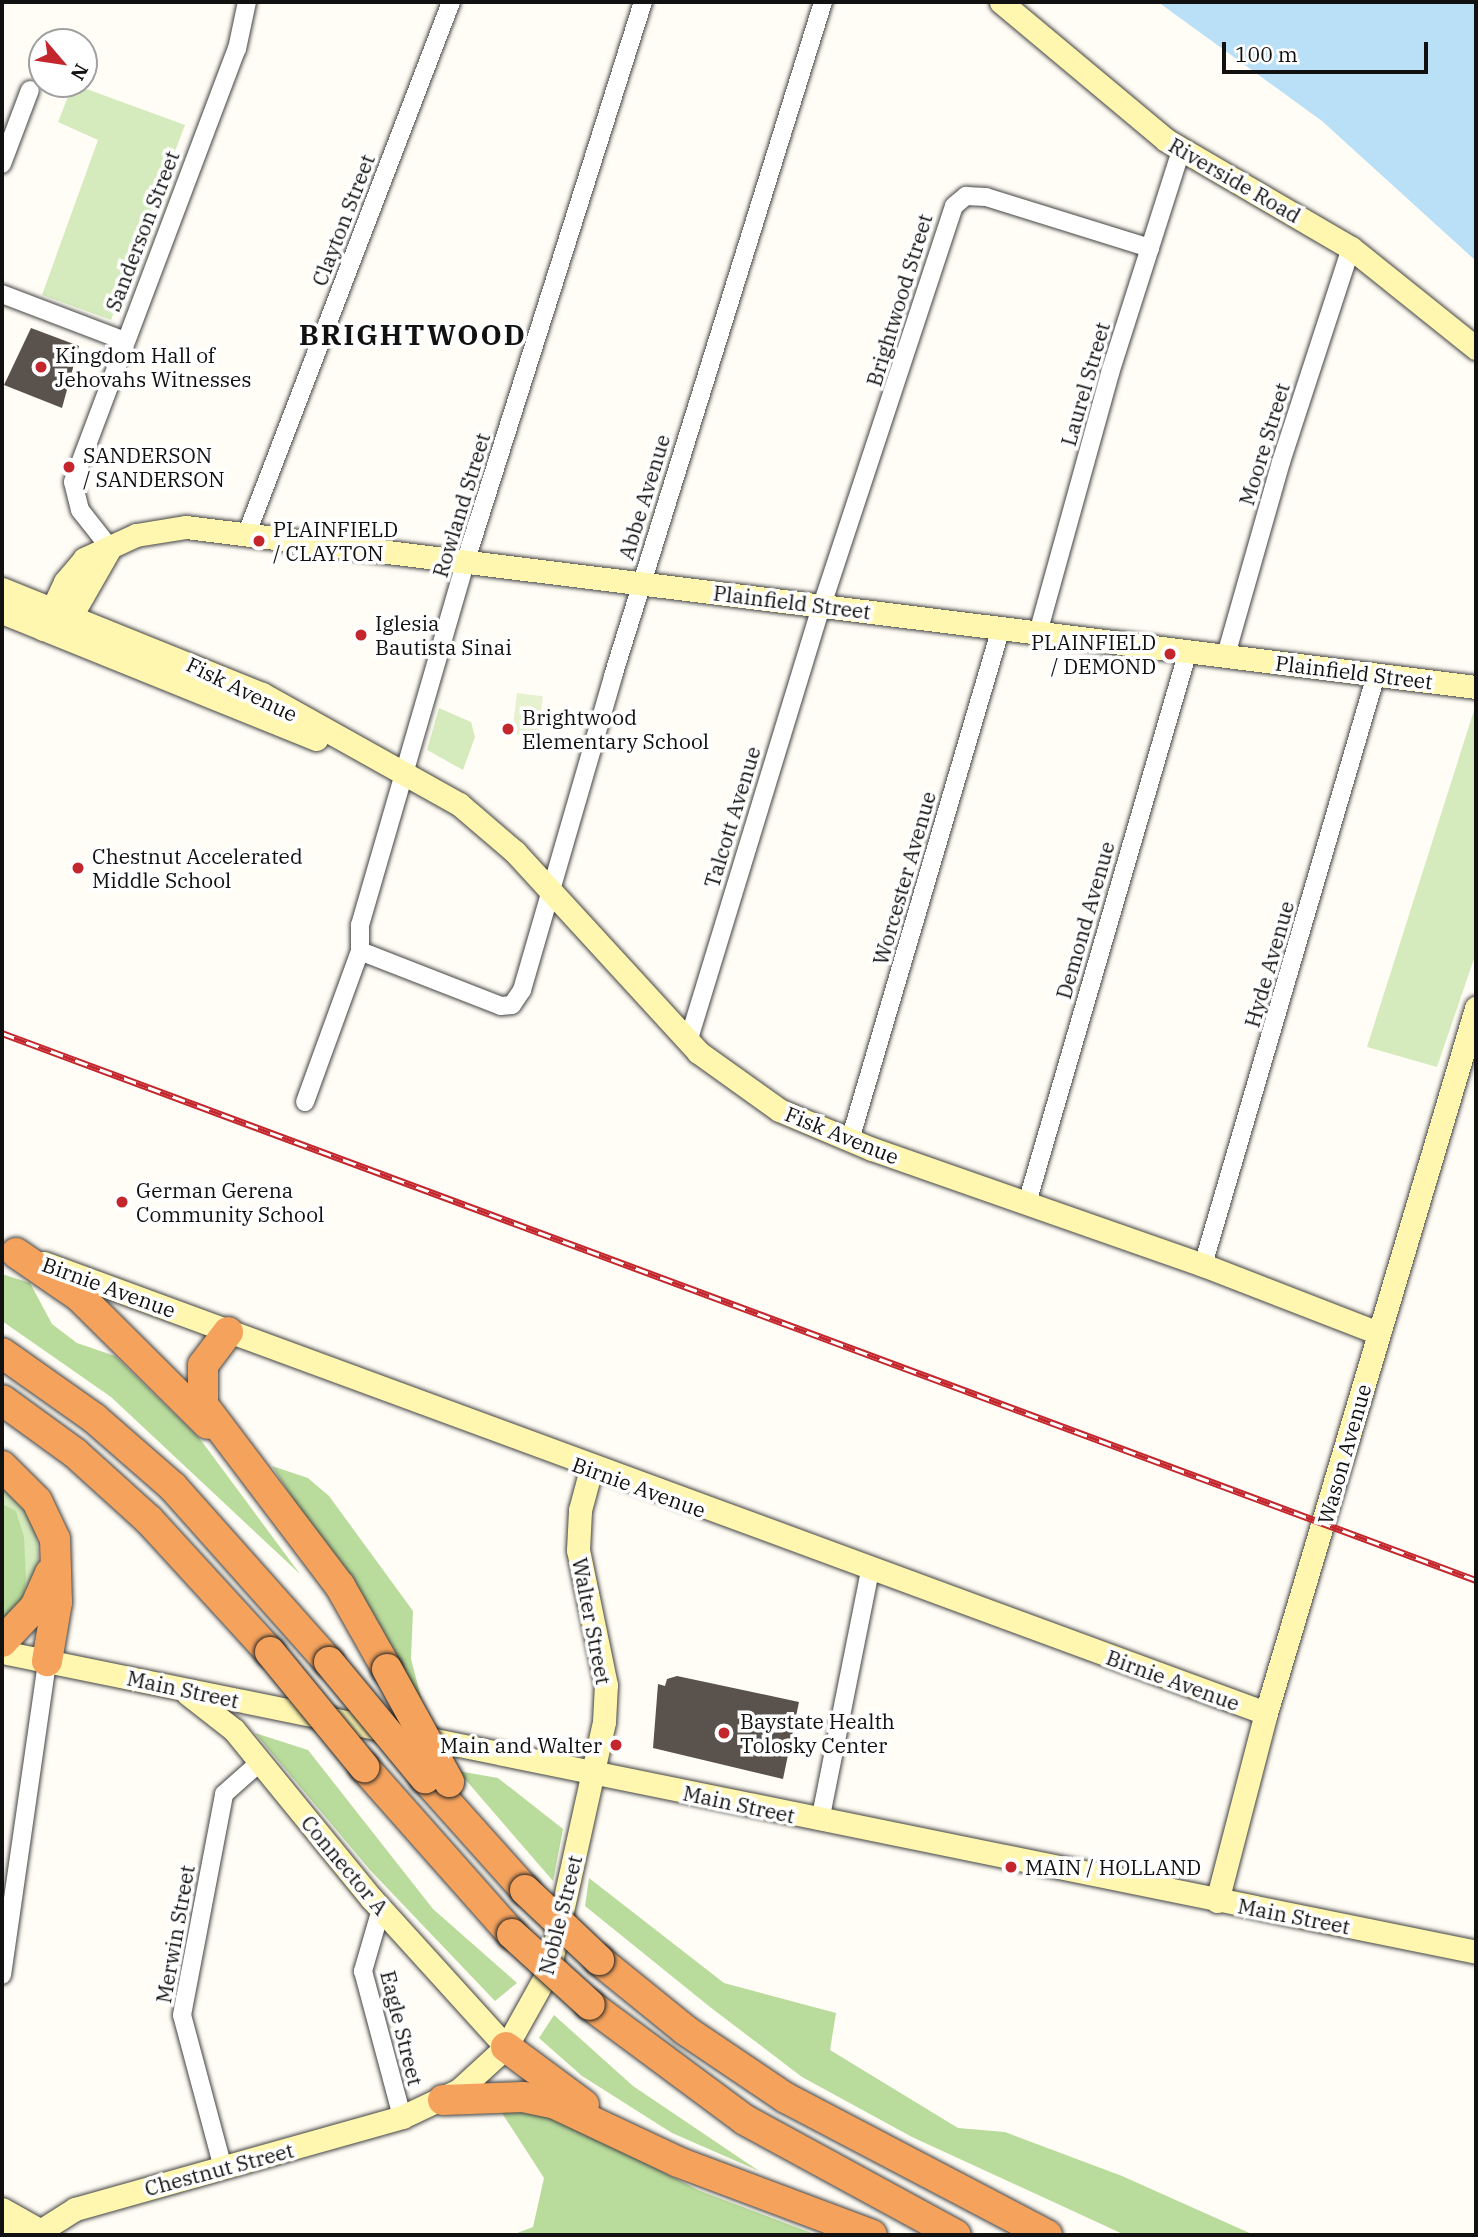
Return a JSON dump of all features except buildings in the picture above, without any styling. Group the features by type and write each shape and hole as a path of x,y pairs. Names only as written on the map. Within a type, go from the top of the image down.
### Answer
{"highway":[{"path":"16,1253 85,1301 264,1483"},
{"path":"228,1332 202,1365 201,1399 217,1428 264,1483 340,1586 387,1669 437,1780"},
{"path":"2,1353 94,1418 173,1487 437,1780 501,1865 599,1960 685,2030 786,2098 1047,2235"},
{"path":"2,1400 75,1453 149,1520 270,1652 364,1767 512,1934 590,2005 756,2126 956,2235"},
{"path":"2,1466 43,1510 57,1557 47,1661"},
{"path":"2,1642 36,1607 57,1557"},
{"path":"506,2047 628,2136"},
{"path":"443,2100 523,2097 555,2104 628,2136 678,2162 872,2235"}],"main road":[{"name":"Riverside Road","path":"1001,2 1181,150 1351,248 1476,348"},
{"name":"Plainfield Street","path":"110,548 175,527 247,533 1476,687"},
{"path":"56,623 110,548"},
{"path":"2,589 56,623"},
{"path":"2,612 56,623"},
{"name":"Fisk Avenue","path":"56,623 407,775 488,825 688,1042 758,1098 849,1140 1203,1265 1378,1333"},
{"name":"Wason Avenue","path":"1217,1901 1266,1713 1476,1008"},
{"name":"Birnie Avenue","path":"16,1253 870,1572 1266,1713"},
{"name":"Walter Street","path":"592,1469 578,1534 607,1696 595,1774"},
{"name":"Main Street","path":"2,1651 820,1821 1476,1952"},
{"name":"Connector A","path":"180,1688 227,1723 381,1909 506,2047"},
{"name":"Noble Street","path":"402,2117 443,2100 506,2047 549,1970 595,1774"},
{"name":"Chestnut Street","path":"2,2209 41,2233 75,2209 402,2117"},
{"path":"2,2229 13,2235"}],"street":[{"name":"Sanderson Street","path":"110,548 80,510 73,482 237,49 247,2"},
{"name":"Clayton Street","path":"247,533 451,2"},
{"name":"Rowland Street","path":"305,1102 360,951 360,925 407,775 466,560 643,2"},
{"name":"Abbe Avenue","path":"360,951 454,991 512,1005 554,894 577,796 823,2"},
{"path":"2,164 28,95"},
{"name":"Laurel Street","path":"1038,632 1150,247 1181,150"},
{"name":"Brightwood Street","path":"822,606 949,215 960,199 992,198 1150,247"},
{"name":"Moore Street","path":"1226,655 1281,462 1351,248"},
{"path":"2,294 125,341"},
{"name":"Talcott Avenue","path":"688,1042 822,606"},
{"name":"Worcester Avenue","path":"849,1140 1001,628"},
{"name":"Demond Avenue","path":"1027,1203 1188,651"},
{"name":"Hyde Avenue","path":"1203,1265 1376,675"},
{"path":"820,1821 870,1572"},
{"path":"2,1975 6,1922 47,1661"},
{"name":"Merwin Street","path":"223,2168 183,2015 224,1794 260,1762"},
{"name":"Eagle Street","path":"381,1909 363,1971 402,2117"}],"green space":[{"path":"98,93 185,125 111,320 42,295 98,140 58,122 67,98 98,98"},
{"path":"517,693 543,696 538,737 512,734"},
{"path":"1476,704 1476,953 1437,1067 1367,1047"},
{"path":"439,708 471,722 475,737 463,770 427,750"},
{"path":"2,1274 30,1283 52,1324 77,1343 115,1356 200,1439 300,1574 111,1397 2,1321"},
{"path":"272,1466 308,1478 329,1496 413,1611 411,1659 422,1701"},
{"path":"2,1487 27,1511 36,1530 39,1570 33,1593 2,1628"},
{"path":"2,1504 16,1511 24,1537 26,1578 22,1605 2,1624"},
{"path":"255,1733 308,1750 433,1909 517,1983 495,2001 370,1870"},
{"path":"458,1771 498,1778 563,1829 553,1881"},
{"path":"589,1878 724,1983 836,2013 830,2050 958,2128 1005,2132 1122,2176 1254,2235 1125,2235 912,2137 802,2077 710,2007 585,1906"},
{"path":"554,2015 633,2086 759,2171 672,2133 582,2076 539,2038"},
{"path":"535,2107 698,2190 817,2235 512,2235 533,2227 544,2178 500,2110"}],"water":[{"path":"1158,2 1476,2 1476,261 1322,121"}],"railway":[{"path":"2,1033 1476,1580"}],"place":[{"name":"Kingdom Hall of Jehovahs Witnesses","path":"41,367"},
{"name":"SANDERSON / SANDERSON","path":"69,467"},
{"name":"PLAINFIELD / CLAYTON","path":"259,541"},
{"name":"Iglesia Bautista Sinai","path":"361,635"},
{"name":"PLAINFIELD / DEMOND","path":"1170,654"},
{"name":"Brightwood Elementary School","path":"508,729"},
{"name":"Chestnut Accelerated Middle School","path":"78,868"},
{"name":"German Gerena Community School","path":"122,1202"},
{"name":"Baystate Health Tolosky Center","path":"724,1733"},
{"name":"Main and Walter","path":"616,1745"},
{"name":"MAIN / HOLLAND","path":"1011,1867"}],"district":[{"name":"BRIGHTWOOD","path":"413,335"}]}
